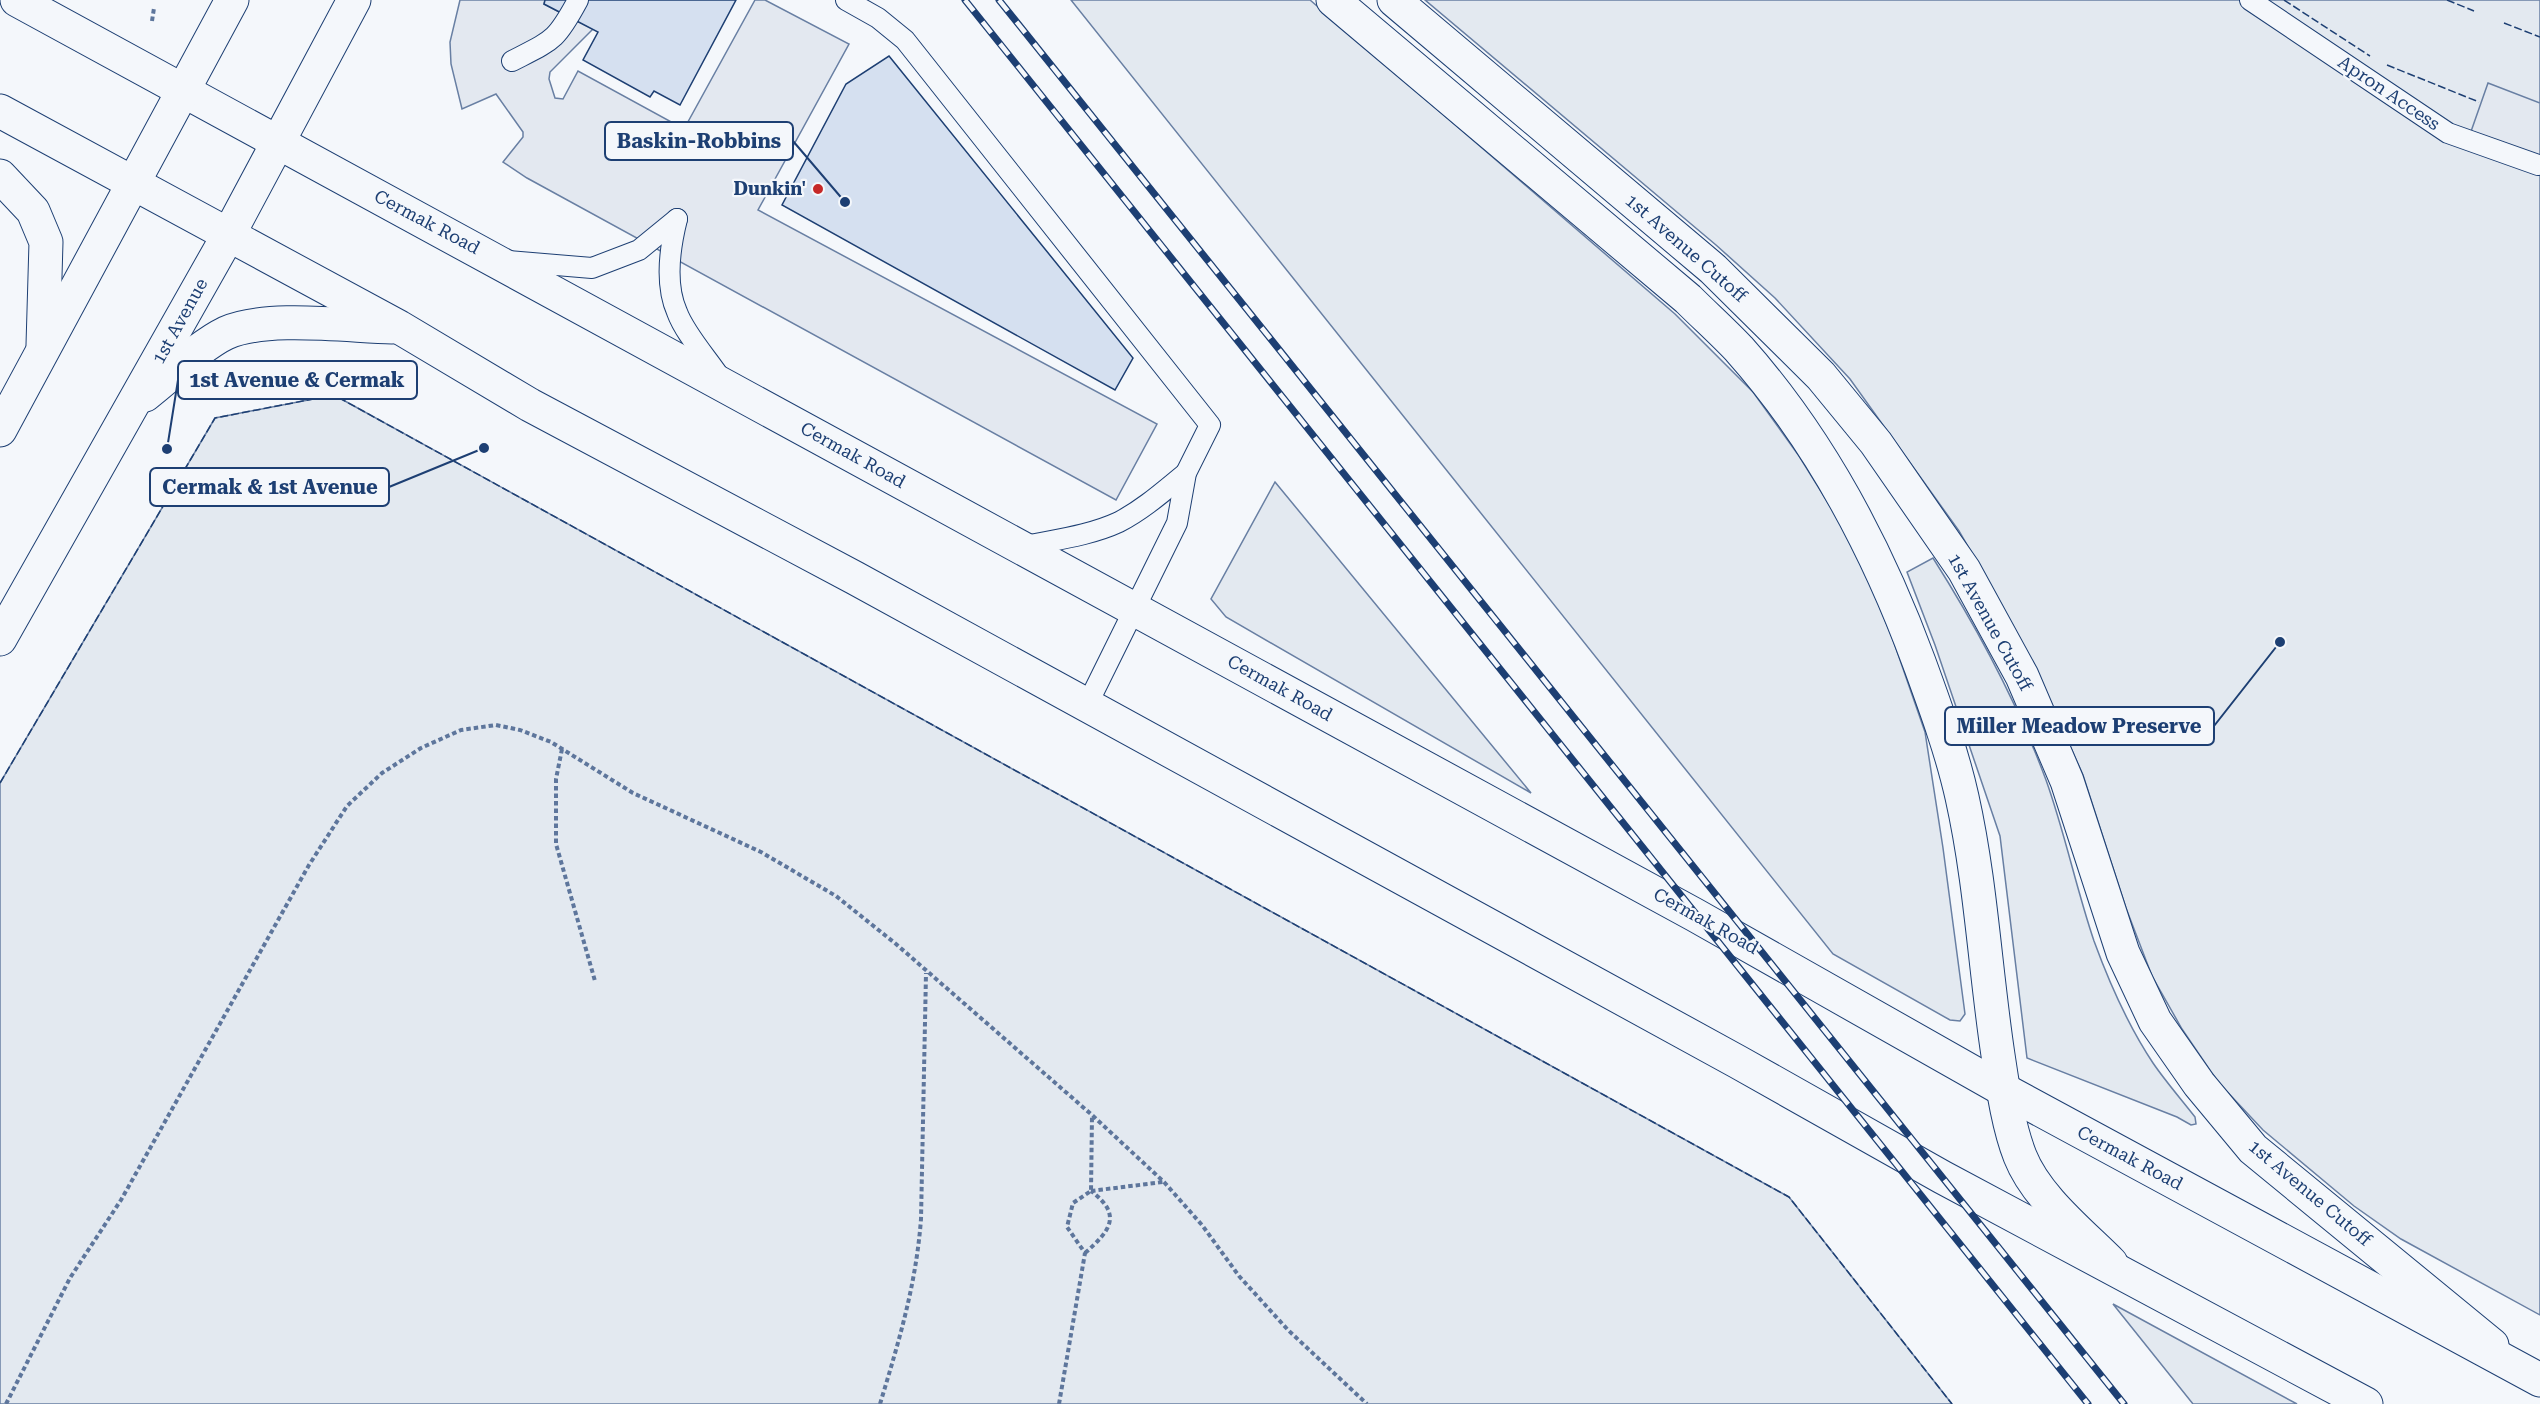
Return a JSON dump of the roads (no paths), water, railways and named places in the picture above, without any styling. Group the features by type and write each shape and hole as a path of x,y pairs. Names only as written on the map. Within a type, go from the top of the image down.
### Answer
{"main road":[{"name":"Cermak Road","path":"17,0 725,384 1695,915 2004,1090 2530,1375"},
{"path":"0,430 232,0"},
{"name":"1st Avenue","path":"0,639 279,142 354,0"},
{"name":"1st Avenue Cutoff","path":"1333,0 1688,299 1738,349 1776,395 1835,478 1864,532 1897,603 1930,691 1962,795 1974,859 2004,1090 2021,1157 2050,1202 2121,1273"},
{"name":"1st Avenue Cutoff","path":"1394,0 1713,269 1791,345 1876,442 1964,570 2022,676 2067,781 2123,953 2155,1022 2199,1084 2253,1149 2530,1375"},
{"path":"0,111 399,327 530,405 1087,705 1863,1131 1942,1177 2366,1404"},
{"path":"0,176 33,211 46,242 43,350"},
{"path":"132,405 216,340 243,327 269,323 399,327"}],"lane":[{"path":"512,61 552,41 563,29 578,0"},
{"path":"846,0 878,18 905,40 1210,425 1186,473 1177,523 1087,705"},
{"name":"Apron Access","path":"2250,0 2448,133 2538,165"},
{"path":"498,260 592,268 639,250 677,219 672,238 670,270 676,313 725,384"},
{"path":"1020,547 1099,530 1117,523 1145,506 1186,473"}],"railway":[{"path":"965,0 2088,1404"},
{"path":"999,0 2124,1404"}],"place":[{"name":"Dunkin'","path":"818,189"},
{"name":"Baskin-Robbins","path":"845,202"},
{"name":"Cermak & 1st Avenue","path":"484,448"},
{"name":"1st Avenue & Cermak","path":"167,449"},
{"name":"Miller Meadow Preserve","path":"2280,642"}]}
